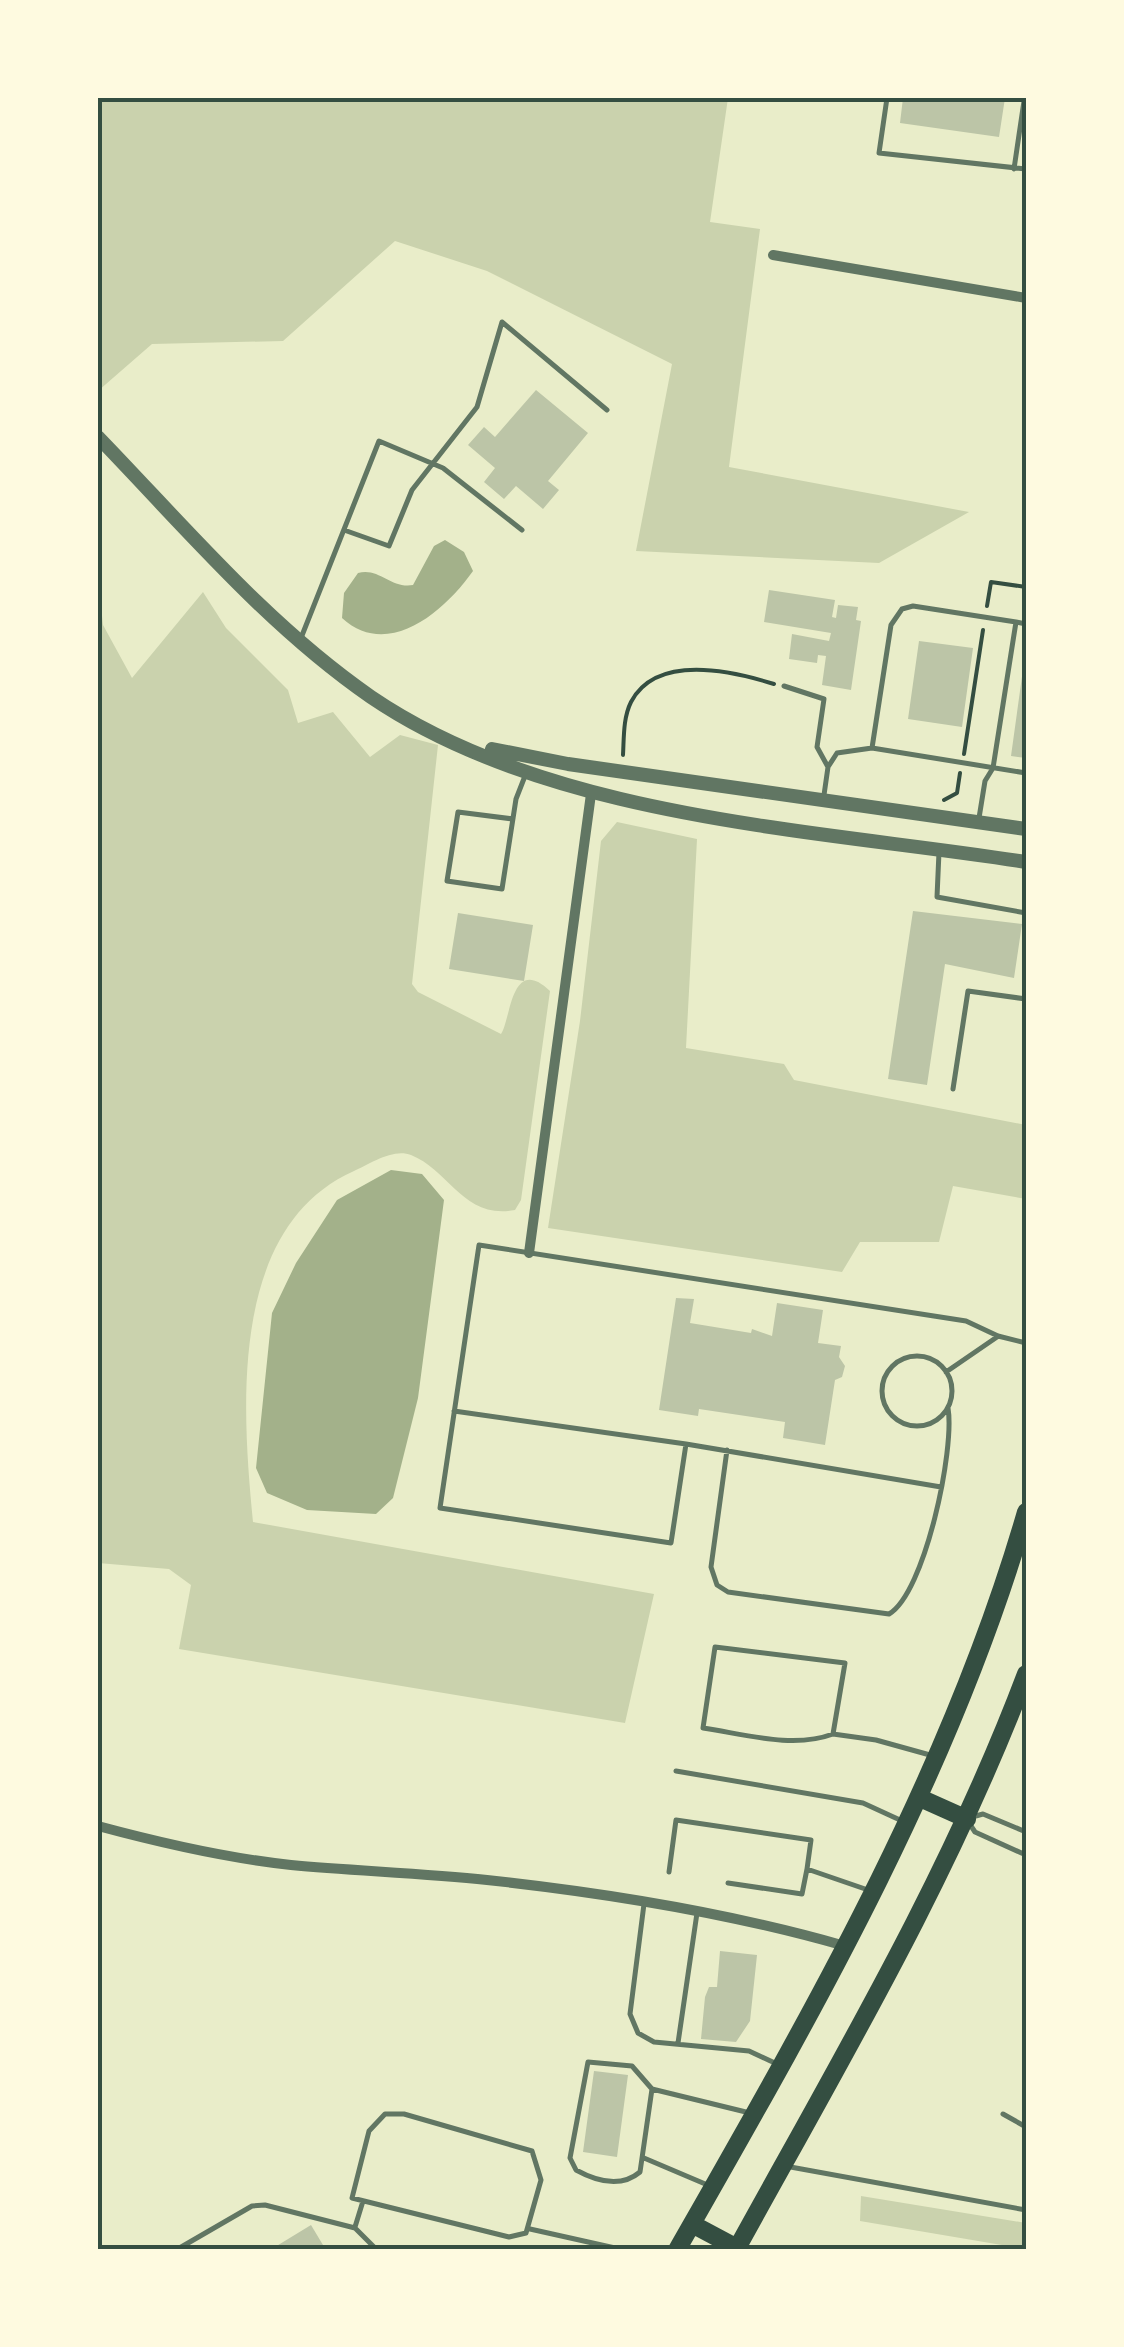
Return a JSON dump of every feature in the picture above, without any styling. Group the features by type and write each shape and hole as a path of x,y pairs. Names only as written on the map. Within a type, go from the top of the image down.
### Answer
{"main road":[{"path":"677,2250 845,1946 920,1798 993,1618 1026,1512"},
{"path":"692,2224 736,2248 899,1956 966,1818 1026,1676"},
{"path":"920,1798 966,1818"}],"street":[{"path":"773,255 1026,298"},
{"path":"98,436 236,582 300,641 376,700 457,742 590,794 1026,862"},
{"path":"457,742 622,772 1026,830"},
{"path":"529,1253 590,794"},
{"path":"98,1826 288,1864 493,1880 644,1904 768,1924 845,1946"}],"lane":[{"path":"887,98 879,152 1026,169"},
{"path":"1014,168 1024,101"},
{"path":"344,530 389,546 412,490 477,407 502,322 607,410"},
{"path":"300,641 379,441 433,464 522,530"},
{"path":"872,748 895,616 913,606 1026,624"},
{"path":"978,822 984,781 994,768 1016,622"},
{"path":"784,686 824,699 817,748 828,767"},
{"path":"823,798 828,767 837,753 872,748 1026,773"},
{"path":"512,819 458,812 447,882 502,890 512,819 527,770"},
{"path":"940,848 937,898 1026,912"},
{"path":"953,1089 968,991 1026,999"},
{"path":"686,1444 671,1543 440,1508 479,1245 966,1321 998,1336 1026,1342"},
{"path":"946,1372 998,1336"},
{"path":"727,1450 712,1578 728,1592 889,1614 907,1596 941,1487 949,1449 952,1386 946,1372 926,1357 906,1357 890,1368 881,1394 888,1412 912,1426 933,1423 948,1408"},
{"path":"454,1411 727,1450 941,1487"},
{"path":"834,1734 845,1663 715,1647 703,1728 802,1740 834,1734 876,1740 938,1757"},
{"path":"676,1771 863,1803 907,1824"},
{"path":"1026,1832 983,1814 966,1818 975,1832 1026,1855"},
{"path":"669,1872 676,1820 811,1840 802,1894 728,1883"},
{"path":"807,1869 874,1892"},
{"path":"644,1904 631,2021 644,2038 749,2051 780,2065"},
{"path":"678,2044 697,1913"},
{"path":"652,2089 644,2158 637,2175 617,2182 581,2173 570,2158 588,2062 632,2066 652,2089 702,2098 753,2114"},
{"path":"530,2228 541,2180 532,2151 404,2114 385,2114 373,2123 352,2198 508,2237 530,2228 624,2250"},
{"path":"1003,2114 1026,2127"},
{"path":"644,2158 712,2188"},
{"path":"782,2166 1026,2210"},
{"path":"355,2228 362,2201"},
{"path":"176,2250 258,2205 355,2228 376,2250"},
{"path":"572,2250 575,2239"}],"path":[{"path":"944,800 957,793 990,582 1026,587"},
{"path":"622,772 629,705 654,680 697,670 784,686"}],"shaded area":[{"path":"98,98 728,98 710,222 760,229 729,467 969,512 879,563 636,551 672,364 487,271 395,241 283,341 152,344 98,391"},
{"path":"445,540 464,552 473,571 431,615 414,626 378,634 360,630 342,618 344,593 358,573 413,585 434,546"},
{"path":"98,579 103,625 132,678 203,592 226,628 288,690 298,723 333,712 370,757 400,735 438,745 412,984 418,992 501,1034 520,984 527,980 537,982 550,991 521,1200 515,1210 483,1208 424,1162 404,1153 354,1171 313,1198 284,1234 264,1277 252,1325 246,1427 253,1522 654,1594 625,1723 179,1649 191,1585 169,1569 98,1563"},
{"path":"617,822 697,839 686,1048 784,1064 794,1080 1026,1125 1026,1199 953,1186 939,1242 860,1242 842,1272 548,1228 580,1021 601,841"},
{"path":"391,1170 422,1174 444,1200 418,1398 393,1498 376,1514 307,1510 267,1493 256,1468 272,1313 296,1263 337,1200"},
{"path":"861,2196 1026,2223 1026,2249 860,2221"}],"building":[{"path":"903,98 1005,98 999,137 900,123"},
{"path":"536,390 588,433 548,481 559,490 543,509 516,486 504,499 484,482 495,468 468,445 484,427 495,437"},
{"path":"769,590 835,600 832,617 836,618 838,605 858,607 856,620 861,621 851,690 822,685 826,656 818,655 817,663 789,659 792,634 829,641 831,633 764,622"},
{"path":"919,641 973,648 962,727 908,719"},
{"path":"1026,662 1026,758 1011,756"},
{"path":"913,911 1022,924 1014,978 945,964 927,1085 888,1079"},
{"path":"458,913 533,925 524,981 449,969"},
{"path":"676,1298 694,1299 690,1323 751,1333 752,1329 772,1336 777,1303 823,1310 818,1343 841,1346 839,1357 845,1366 842,1377 835,1380 825,1445 783,1438 785,1422 699,1409 698,1416 659,1410"},
{"path":"720,1951 757,1955 750,2021 736,2042 701,2039 705,1997 709,1987 717,1987"},
{"path":"594,2071 628,2075 617,2157 583,2152"},
{"path":"311,2225 326,2250 270,2250"}]}
